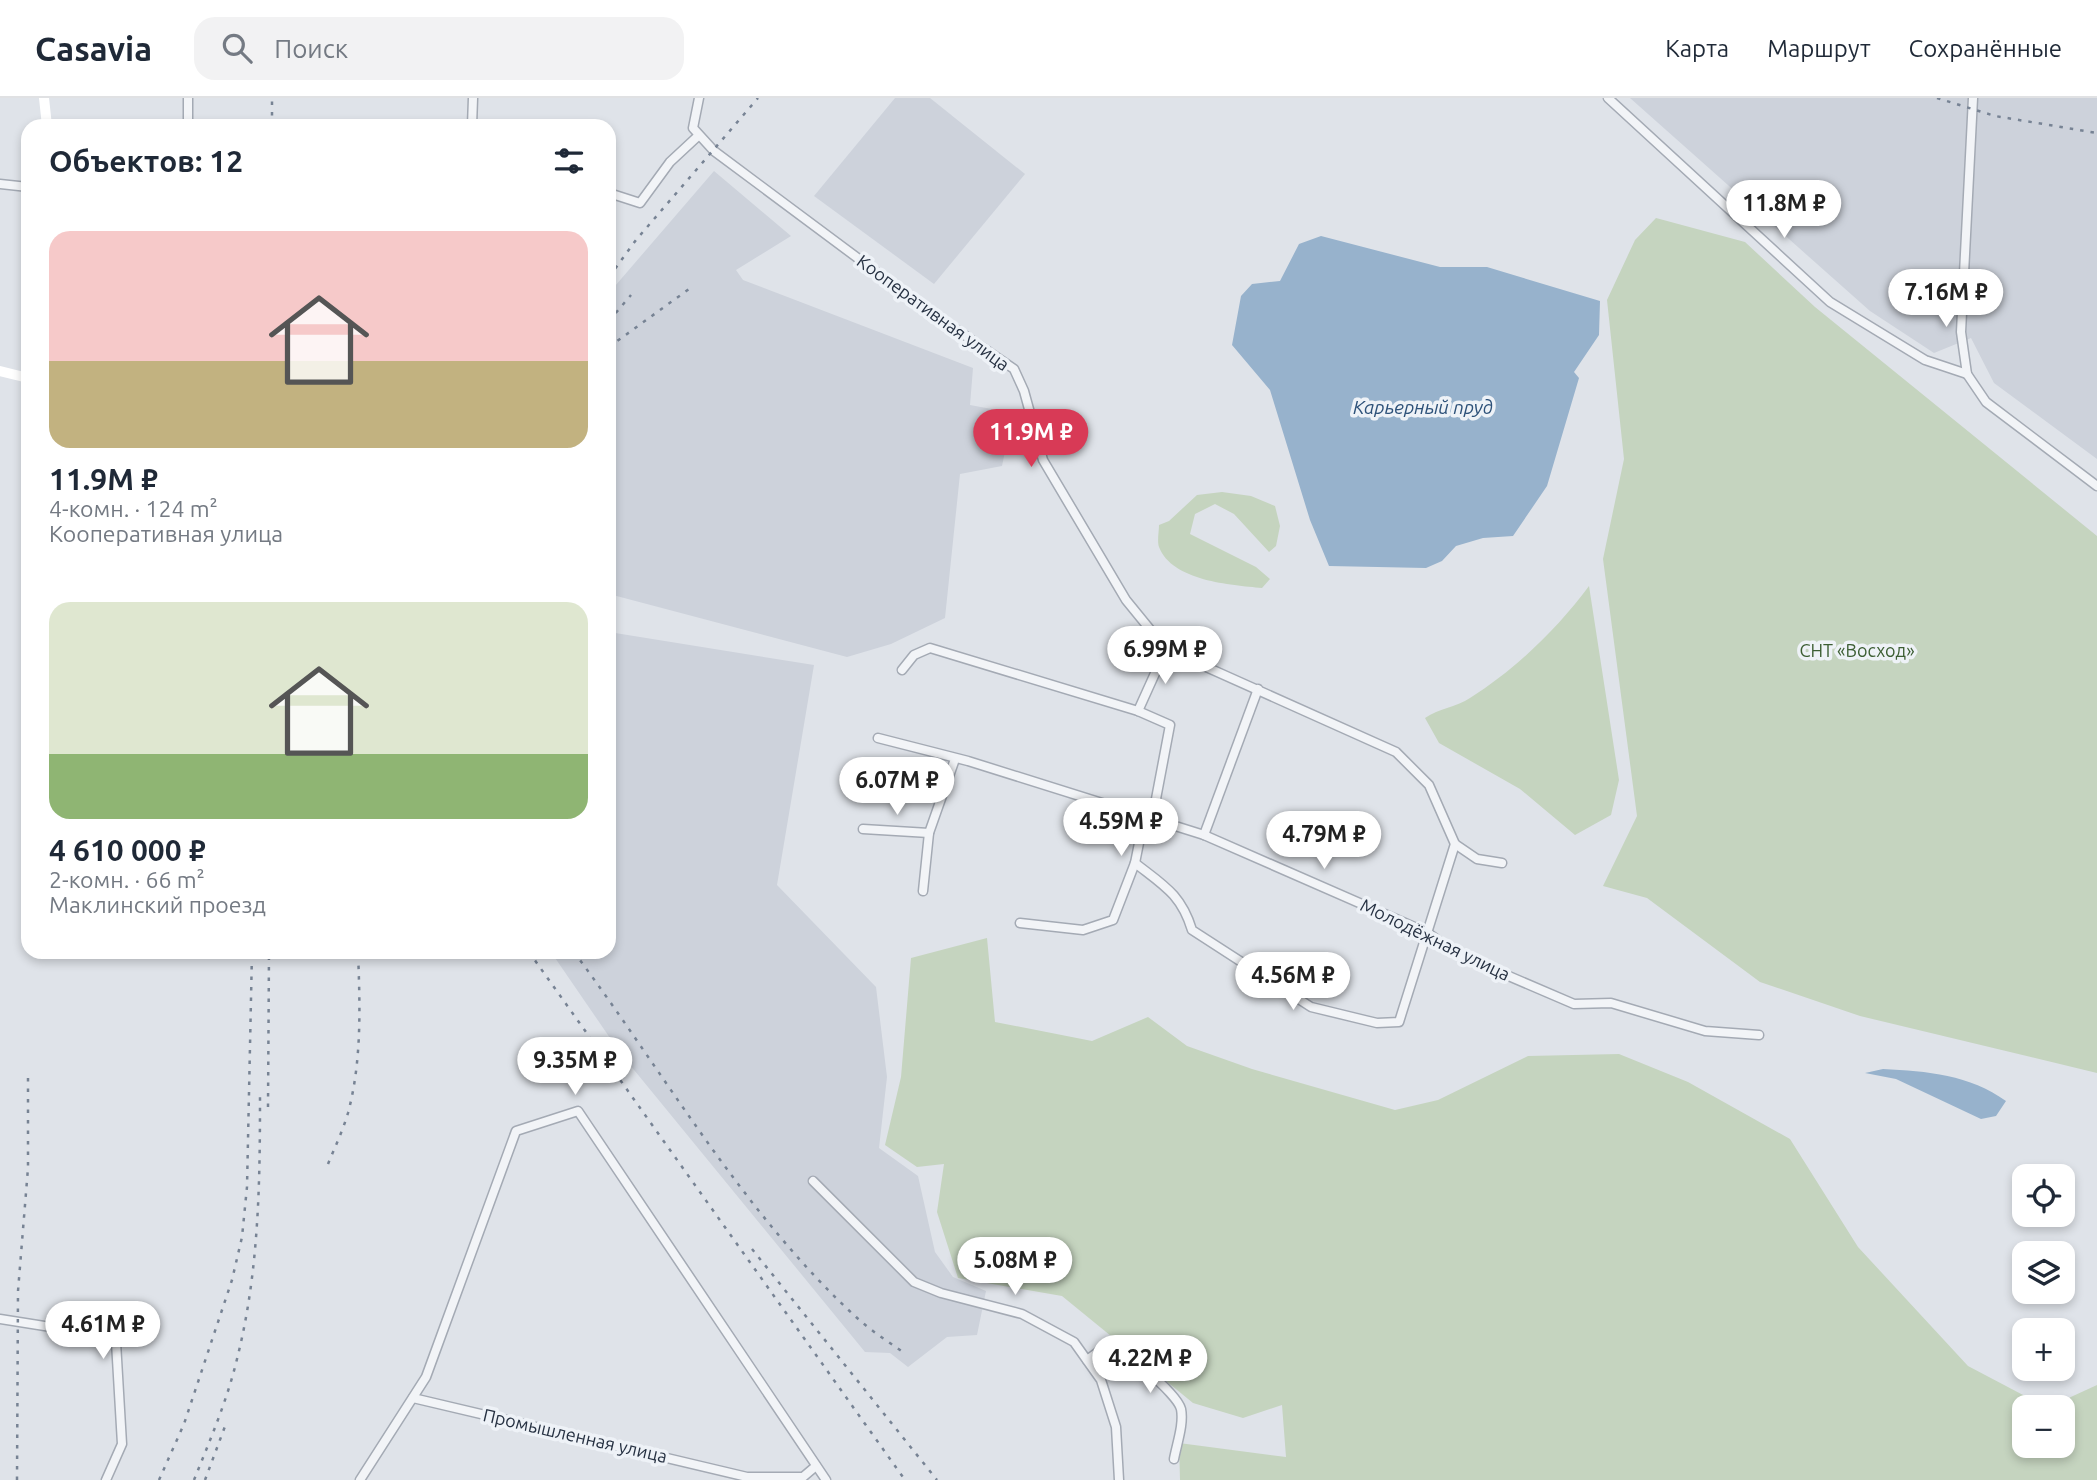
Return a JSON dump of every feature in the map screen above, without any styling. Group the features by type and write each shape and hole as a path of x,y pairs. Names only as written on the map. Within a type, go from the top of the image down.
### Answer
{"main road":[{"path":"44,98 46,119"},
{"path":"0,371 21,376"}],"street":[{"path":"188,98 188,119"},
{"path":"472,119 473,98"},
{"path":"616,195 640,203 670,162 698,136 693,121 699,98"},
{"path":"1608,98 1830,302 1925,360 1967,374"},
{"path":"1973,98 1973,152 1961,332 1967,374 1986,401 2097,486"},
{"name":"Кооперативная улица","path":"698,136 714,151 922,306 1014,369 1024,391 1042,460 1126,600 1166,649 1396,752 1429,785 1455,844"},
{"path":"0,184 21,186"},
{"path":"902,670 914,655 930,648 1138,711 1170,726 1152,820 1143,824 1135,863 1113,920 1083,930 1020,923"},
{"path":"1138,711 1166,649"},
{"path":"1204,835 1258,689"},
{"name":"Молодёжная улица","path":"878,738 955,760 968,761 1204,835 1429,933 1455,953 1574,1004 1611,1003 1705,1031 1759,1035"},
{"path":"923,891 929,834 955,760"},
{"path":"863,829 929,834"},
{"path":"1135,863 1176,894 1192,930 1311,1007 1377,1023 1399,1022 1455,844 1477,859 1502,863"},
{"path":"360,1480 426,1377 516,1131 578,1111 826,1480"},
{"path":"813,1181 914,1282 941,1293 1022,1314 1074,1342 1101,1380 1116,1427 1119,1480"},
{"path":"0,1319 101,1335 117,1342 122,1444 106,1480"},
{"path":"1087,1360 1105,1347 1120,1350 1178,1400 1182,1417 1174,1459"},
{"name":"Промышленная улица","path":"413,1398 747,1477 803,1477 816,1466"}],"shaded area":[{"path":"895,98 930,98 1025,174 934,284 814,196"},
{"path":"1630,98 2097,98 2097,459 1994,383 1971,338 1934,353 1870,311"},
{"path":"714,171 791,236 736,270 743,280 973,368 970,405 1013,413 1002,466 960,474 945,618 891,644 847,657 616,596 616,285"},
{"path":"616,633 814,665 777,885 876,987 887,1077 879,1148 918,1176 935,1252 953,1277 986,1291 977,1335 947,1337 908,1367 890,1353 865,1352 621,1054 556,959 616,959"}],"green space":[{"name":"СНТ «Восход»","path":"1656,218 1745,242 1815,307 2097,536 2097,1073 1860,1016 1760,982 1647,898 1603,886 1637,816 1603,559 1624,459 1607,300 1635,240"},
{"path":"1222,492 1251,496 1275,506 1280,526 1276,546 1269,552 1234,514 1215,504 1195,514 1190,534 1256,567 1270,579 1262,588 1219,583 1189,574 1166,558 1159,547 1159,525 1169,521 1197,495"},
{"path":"1589,586 1619,780 1611,815 1575,835 1520,789 1439,743 1425,718 1465,701 1503,675 1550,633"},
{"path":"987,938 995,1022 1092,1041 1148,1017 1187,1046 1252,1069 1395,1110 1438,1100 1528,1056 1619,1054 1688,1082 1790,1139 1858,1247 1968,1366 2023,1395 2012,1395 2012,1458 2075,1458 2075,1395 2097,1385 2097,1480 1180,1480 1179,1443 1286,1457 1282,1405 1243,1418 1193,1403 1062,1296 958,1278 937,1212 944,1164 917,1167 885,1145 901,1077 911,958"}],"water":[{"name":"Карьерный пруд","path":"1321,236 1440,267 1487,267 1600,301 1599,335 1574,372 1579,378 1547,486 1513,536 1483,538 1456,546 1442,561 1426,568 1329,566 1310,520 1270,390 1232,345 1241,296 1252,284 1280,281 1299,244"},
{"path":"1883,1069 1948,1076 1978,1085 2006,1101 1996,1116 1981,1119 1896,1079 1865,1073"}],"railway":[{"path":"272,98 272,119"},
{"path":"616,267 636,240 758,98"},
{"path":"1937,98 1995,116 2097,133"},
{"path":"616,342 689,289"},
{"path":"616,313 631,295"},
{"path":"159,1480 184,1424 232,1280 242,1237 247,1187 252,959"},
{"path":"268,1107 269,959"},
{"path":"328,1164 348,1113 356,1073 358,959"},
{"path":"534,959 905,1480"},
{"path":"579,959 707,1141 777,1233 856,1317 903,1352"},
{"path":"17,1480 18,1291 28,1168 28,1073"},
{"path":"194,1480 228,1390 250,1293 257,1227 260,1094"},
{"path":"752,1249 937,1480"},
{"path":"205,1480 227,1421"}]}
